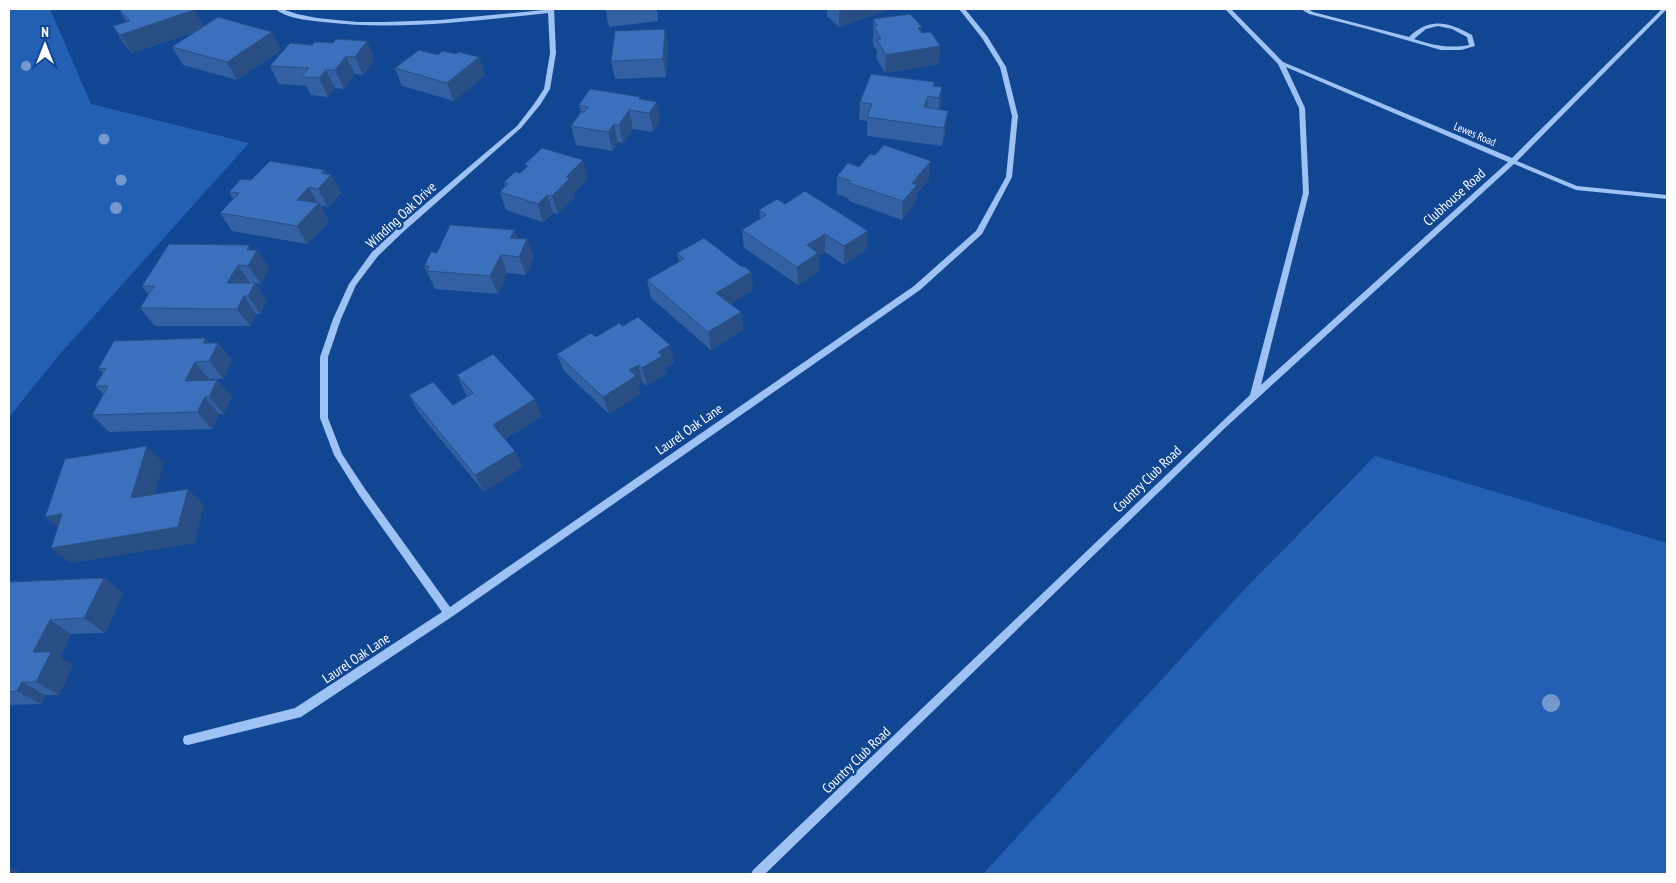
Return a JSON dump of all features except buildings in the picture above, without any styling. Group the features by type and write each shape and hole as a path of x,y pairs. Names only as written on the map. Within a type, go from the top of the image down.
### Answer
{"street":[{"path":"278,9 285,13 320,20 405,25 551,10"},
{"name":"Laurel Oak Lane","path":"188,740 297,714 448,613 917,288 979,232 1009,177 1015,116 1003,67 985,38 962,9"},
{"path":"1228,9 1281,63 1302,108 1306,193 1254,397"},
{"path":"1304,9 1311,13 1430,46 1456,50 1472,46 1470,36 1455,28 1434,25 1420,28 1410,39"},
{"name":"Clubhouse Road","path":"1254,397 1513,161 1665,9"},
{"name":"Winding Oak Drive","path":"448,613 338,455 324,418 324,357 336,319 353,284 375,254 519,127 537,106 547,89 553,53 551,10"},
{"name":"Lewes Road","path":"1281,63 1576,188 1667,196"},
{"name":"Country Club Road","path":"757,874 1254,397"}],"shaded area":[{"path":"9,9 50,9 91,104 249,143 60,354 9,417"},
{"path":"1375,456 1667,543 1667,874 983,874 1242,592"}]}
